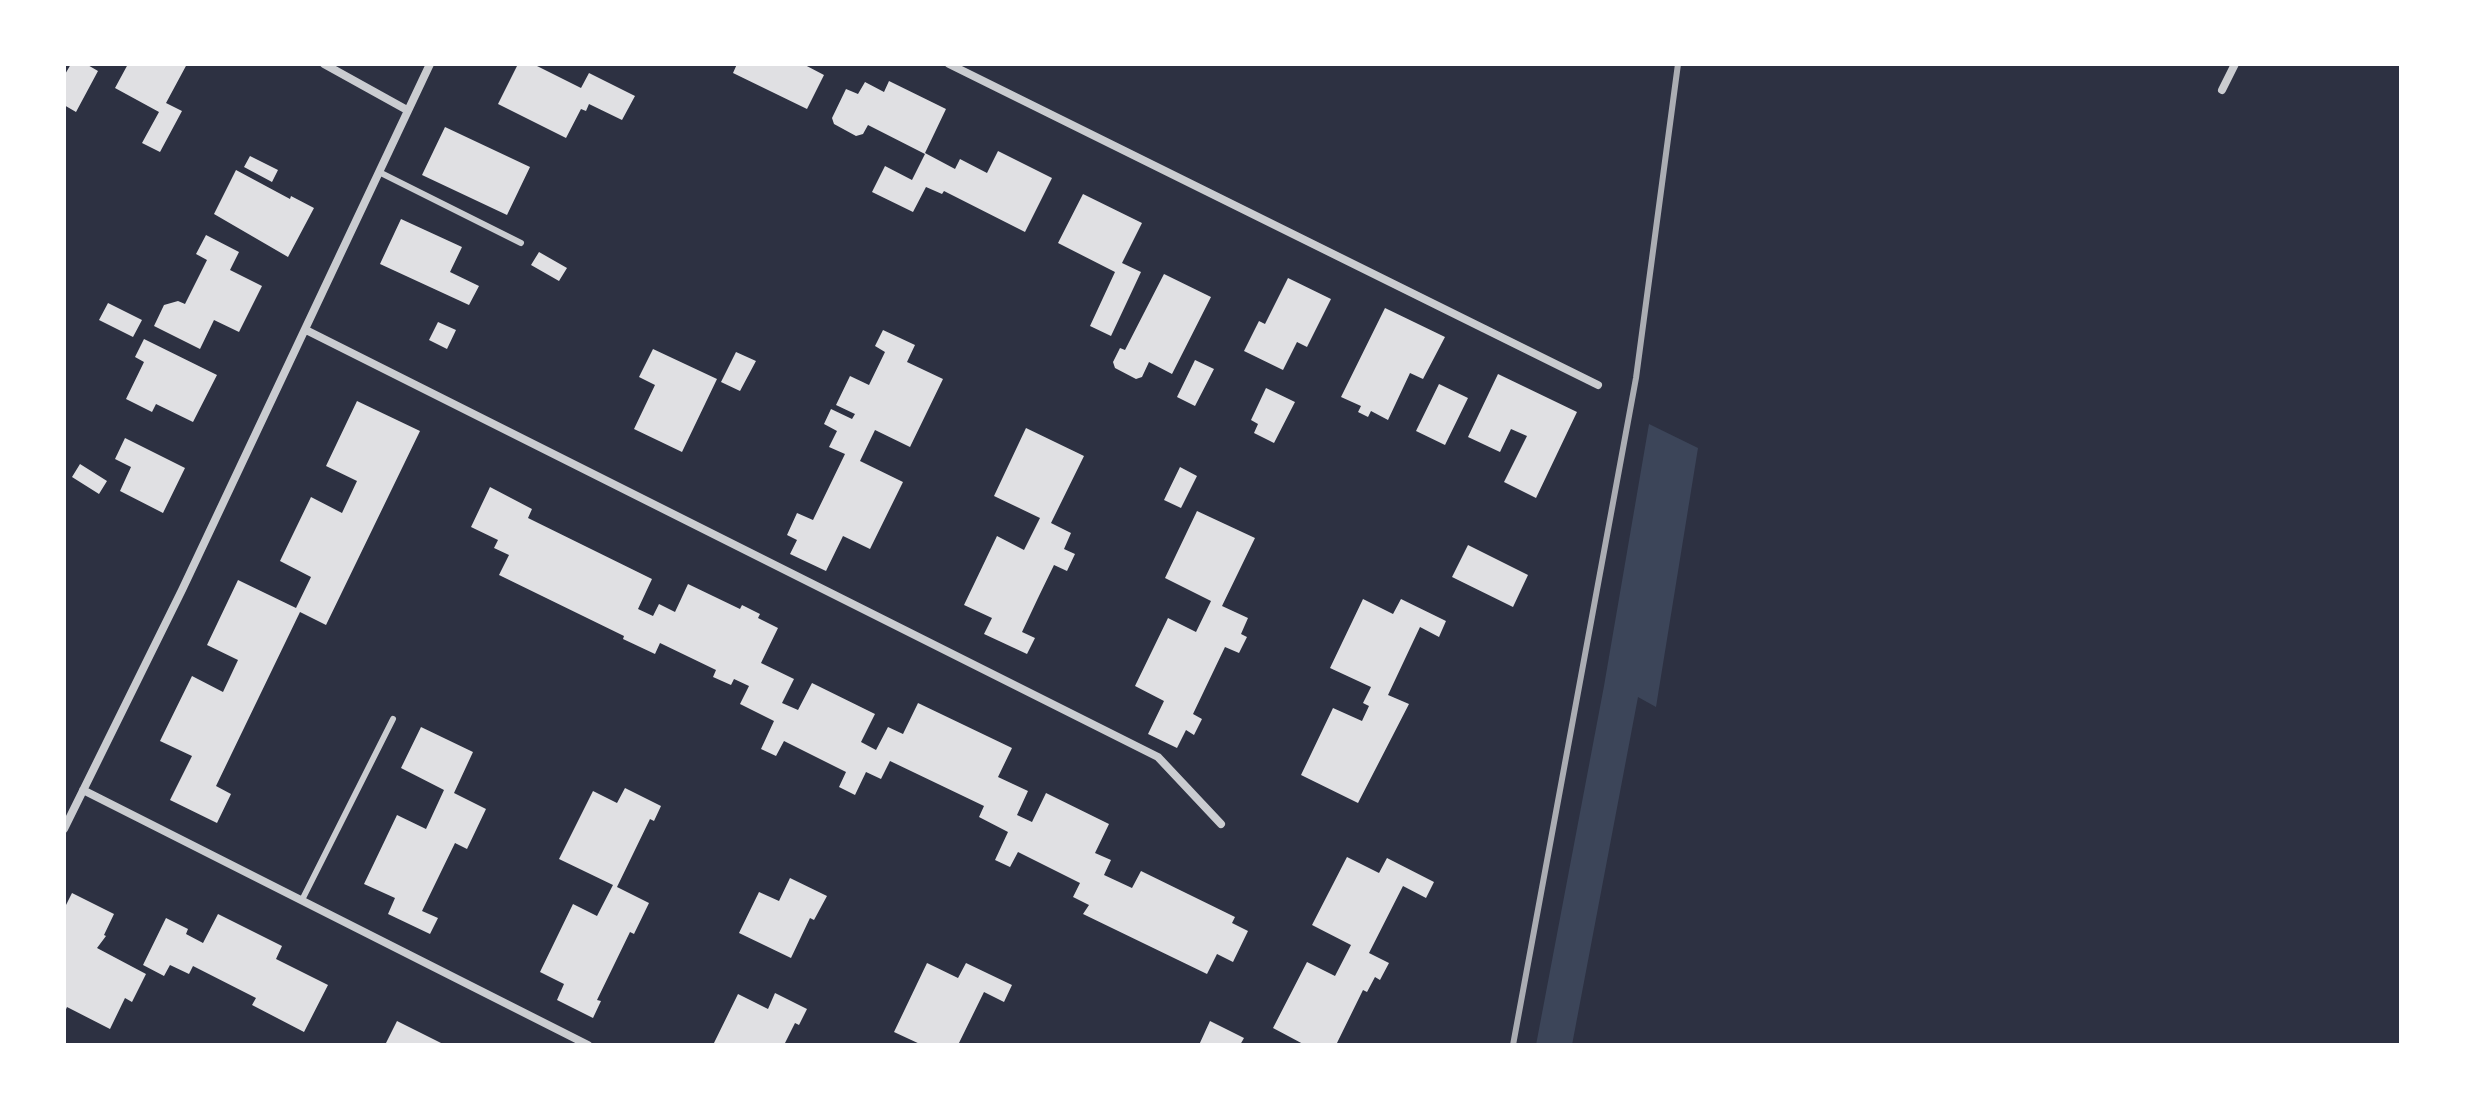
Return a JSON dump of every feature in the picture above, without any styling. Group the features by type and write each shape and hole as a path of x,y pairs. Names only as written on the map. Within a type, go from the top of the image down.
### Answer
{"street":[{"path":"324,64 407,110"},
{"path":"64,829 182,590 430,64"},
{"path":"949,64 1598,385"},
{"path":"2222,90 2235,64"},
{"path":"306,330 1158,757 1221,824"},
{"path":"83,790 588,1045"}],"lane":[{"path":"379,172 521,243"},
{"path":"302,900 393,719"}],"shaded area":[{"path":"1649,424 1698,448 1656,707 1638,697 1572,1045 1536,1045 1604,686"}],"building":[{"path":"71,64 86,64 98,71 76,112 64,105 64,76"},
{"path":"128,64 187,64 166,103 182,111 160,152 142,143 159,112 115,88"},
{"path":"518,64 533,64 581,88 589,73 635,96 622,120 589,104 586,111 581,109 566,138 498,104"},
{"path":"737,64 803,64 824,75 807,109 733,73"},
{"path":"889,81 946,109 925,153 955,169 960,159 987,173 998,151 1052,178 1025,232 944,191 942,194 926,187 913,212 872,192 885,166 912,180 925,154 868,125 863,134 856,136 834,124 832,118 846,89 858,94 865,82 884,92"},
{"path":"445,127 530,167 507,215 422,175"},
{"path":"250,156 278,170 272,182 244,167"},
{"path":"236,170 290,199 291,196 314,208 288,257 214,214"},
{"path":"1083,194 1142,223 1122,263 1141,272 1111,336 1090,326 1115,272 1058,243"},
{"path":"401,219 462,247 450,272 479,286 469,305 380,264"},
{"path":"206,235 239,252 230,270 262,286 239,332 214,320 200,349 154,326 164,305 178,301 185,304 207,260 196,254"},
{"path":"539,252 567,268 559,281 531,265"},
{"path":"1164,274 1211,297 1172,374 1149,362 1142,377 1136,379 1115,368 1113,362 1120,348 1125,350"},
{"path":"1288,278 1331,299 1307,347 1297,342 1283,370 1244,351 1259,321 1265,324"},
{"path":"108,303 142,320 133,337 99,320"},
{"path":"1385,308 1445,337 1423,379 1410,373 1388,420 1371,411 1368,417 1358,412 1361,406 1341,397"},
{"path":"438,322 456,330 447,349 429,340"},
{"path":"883,330 915,345 907,362 943,379 910,447 875,430 860,461 903,482 870,549 843,536 826,571 790,554 797,540 787,535 797,513 813,520 845,454 829,447 837,431 824,424 831,409 852,419 855,414 836,405 850,376 869,385 885,352 875,346"},
{"path":"144,339 217,375 193,422 156,404 152,412 126,399 144,362 135,357"},
{"path":"653,349 717,379 682,452 634,429 655,385 639,377"},
{"path":"736,352 756,361 740,391 721,382"},
{"path":"1195,360 1214,369 1195,406 1177,397"},
{"path":"1498,374 1577,412 1536,498 1504,482 1527,436 1511,429 1500,452 1468,437"},
{"path":"1439,384 1468,398 1445,445 1416,431"},
{"path":"1266,388 1295,402 1274,443 1254,433 1258,424 1251,420"},
{"path":"357,401 420,431 326,625 300,612 216,786 231,794 217,823 170,800 192,756 160,741 192,676 223,692 238,660 207,645 238,580 296,608 311,577 280,561 311,497 342,513 357,481 326,466"},
{"path":"1026,428 1084,456 1051,523 1071,533 1064,549 1075,554 1067,571 1054,565 1038,598 1022,632 1035,638 1027,654 984,634 992,618 964,605 997,536 1024,550 1040,518 994,496"},
{"path":"125,438 185,468 163,513 120,491 131,467 115,459"},
{"path":"80,464 107,481 99,494 72,477"},
{"path":"1180,467 1197,476 1181,508 1164,500"},
{"path":"490,487 532,509 528,518 652,579 638,609 653,616 659,604 675,612 688,584 740,609 742,605 760,614 758,618 778,628 761,663 794,679 782,703 798,710 812,683 875,714 861,742 876,750 888,727 903,734 918,703 1012,748 998,777 1028,791 1017,815 1032,822 1046,793 1109,824 1095,853 1111,860 1104,875 1132,888 1141,871 1235,917 1232,923 1248,931 1233,962 1217,954 1207,974 1083,914 1089,905 1073,897 1080,883 1018,852 1010,867 995,860 1008,832 979,817 984,806 890,761 881,779 866,772 855,795 839,787 846,772 784,741 776,756 761,749 774,721 740,704 749,686 734,679 731,685 713,677 716,670 660,643 655,654 499,575 509,555 494,548 498,540 471,527"},
{"path":"1197,511 1255,538 1222,606 1248,618 1241,634 1247,637 1239,653 1225,647 1193,714 1202,719 1194,735 1186,730 1177,748 1148,734 1164,701 1135,686 1168,618 1196,632 1211,601 1165,578"},
{"path":"1468,545 1528,575 1513,607 1452,577"},
{"path":"1363,599 1393,614 1401,599 1446,621 1439,637 1420,627 1388,695 1409,704 1358,803 1301,775 1333,708 1362,721 1369,706 1363,703 1371,687 1330,668"},
{"path":"421,727 473,752 454,793 486,809 467,849 455,843 422,911 438,918 430,934 388,914 395,898 364,884 397,815 426,829 444,790 401,768"},
{"path":"625,788 661,806 654,821 650,819 617,887 649,903 634,934 630,932 597,1000 601,1001 593,1018 557,1000 564,984 540,972 573,904 597,916 613,885 559,859 593,791 617,803"},
{"path":"1347,857 1379,873 1387,858 1434,882 1426,898 1403,886 1369,953 1389,963 1380,980 1375,977 1367,992 1363,990 1336,1045 1305,1045 1273,1028 1307,962 1335,976 1351,945 1312,925"},
{"path":"790,878 827,896 814,920 810,918 791,958 739,933 759,892 779,901"},
{"path":"72,893 114,914 106,936 97,948 146,974 132,1002 125,998 110,1029 67,1007 64,1014 64,909"},
{"path":"218,914 282,946 276,959 328,985 304,1032 252,1005 256,998 193,966 189,974 170,965 164,976 143,965 166,918 188,929 186,934 203,943"},
{"path":"927,963 958,978 966,963 1012,985 1004,1002 984,992 958,1045 922,1045 894,1032"},
{"path":"775,993 807,1009 799,1025 795,1023 784,1045 713,1045 738,994 768,1009"},
{"path":"397,1021 445,1045 385,1045"},
{"path":"1210,1021 1244,1038 1240,1045 1199,1045"}],"railway":[{"path":"1513,1045 1636,378 1678,64"}]}
